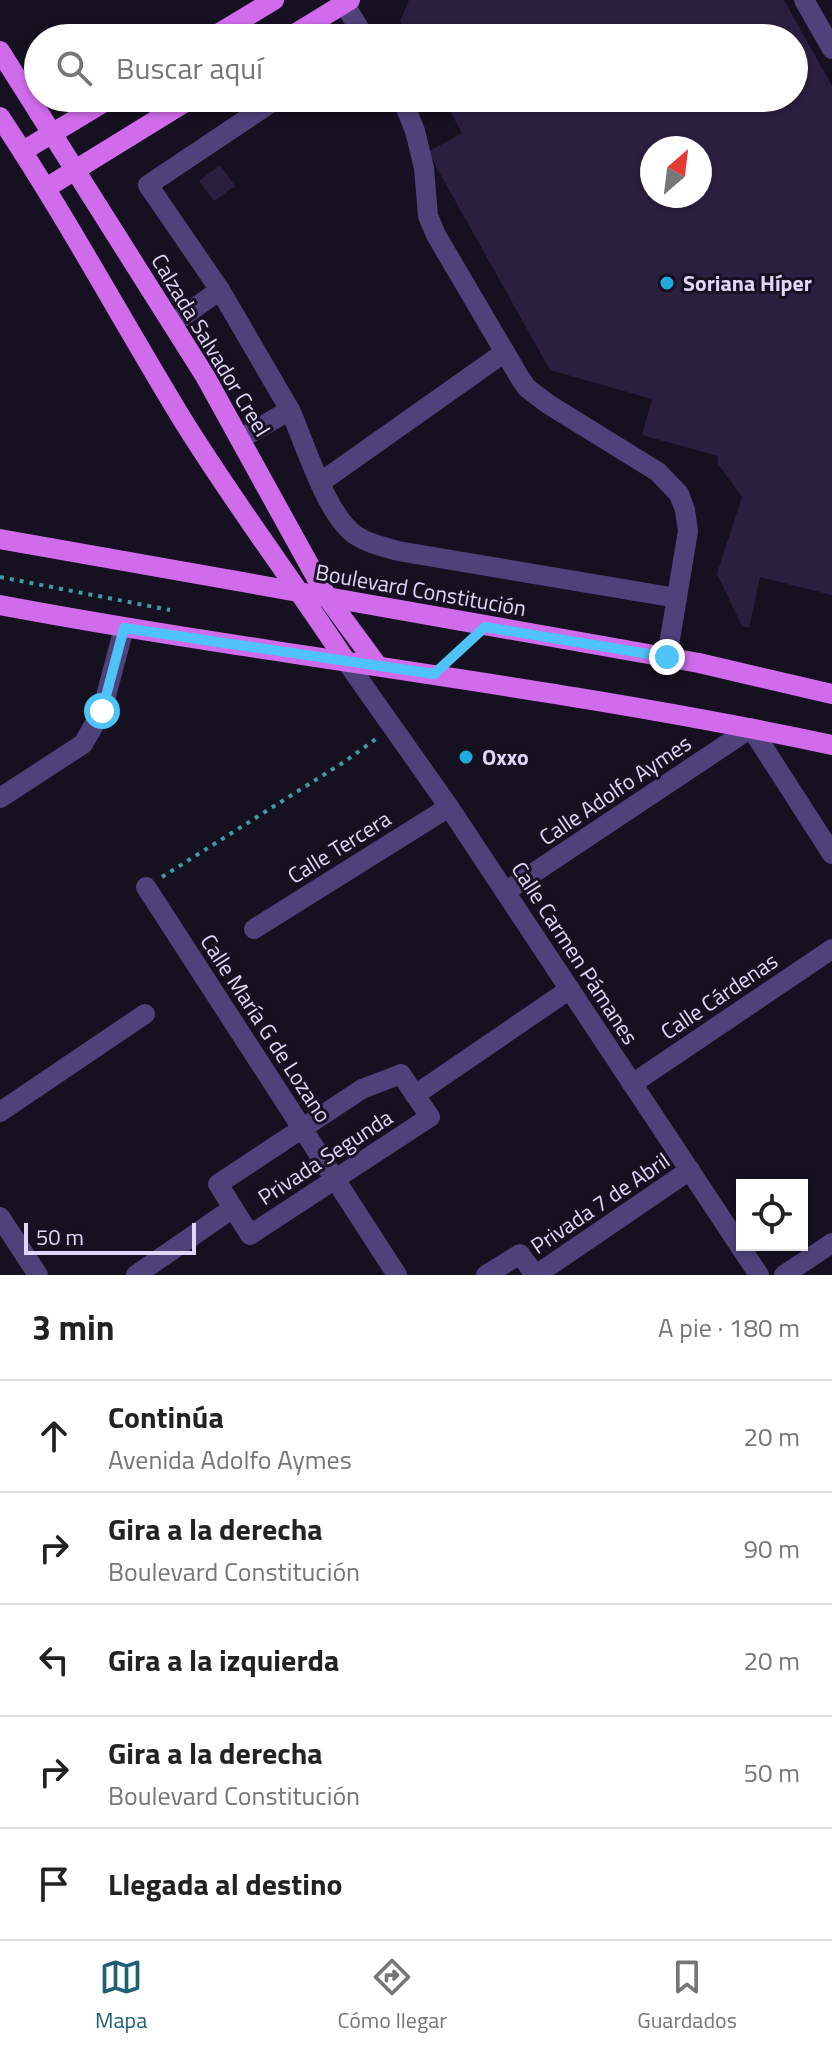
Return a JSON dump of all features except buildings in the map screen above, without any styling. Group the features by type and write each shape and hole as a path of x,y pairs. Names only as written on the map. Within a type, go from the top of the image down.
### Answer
{"main road":[{"path":"234,24 274,0"},
{"path":"310,24 345,1"},
{"name":"Calzada Salvador Creel","path":"0,51 24,88"},
{"name":"Calzada Salvador Creel","path":"39,112 172,324 327,597 377,665"},
{"path":"23,151 88,112"},
{"path":"46,188 170,112"},
{"path":"0,117 46,188 188,428 239,508 346,661"},
{"name":"Boulevard Constitución","path":"0,539 667,657 832,694"},
{"path":"0,605 124,628 434,674 751,728 832,745"}],"street":[{"path":"804,0 832,49"},
{"path":"345,1 357,24"},
{"path":"257,112 148,185 220,290 290,410 342,524 368,542 398,551 677,598"},
{"path":"407,112 424,168 428,216 520,378 536,396 658,472 674,487 684,505 688,531 667,657"},
{"path":"172,324 220,290"},
{"path":"321,482 505,352"},
{"path":"240,439 290,410"},
{"path":"0,798 83,744 102,711 124,628"},
{"name":"Calle Carmen Pámanes","path":"346,661 449,807 759,1275"},
{"path":"751,728 832,854"},
{"name":"Calle Adolfo Aymes","path":"505,892 751,728"},
{"name":"Calle Tercera","path":"254,929 449,807"},
{"name":"Calle María G de Lozano","path":"146,887 397,1275"},
{"name":"Calle Cárdenas","path":"632,1084 832,949"},
{"name":"Privada Segunda","path":"415,1095 570,989"},
{"path":"0,1112 145,1014"},
{"name":"Privada Segunda","path":"401,1074 415,1095 430,1117 250,1235 218,1184 362,1089 401,1074"},
{"name":"Privada 7 de Abril","path":"536,1275 690,1170"},
{"name":"Privada Segunda","path":"136,1275 233,1208"},
{"path":"2,1224 38,1275"},
{"path":"784,1275 832,1243"},
{"path":"486,1275 520,1254 536,1275"}],"path":[{"path":"434,674 485,627"},
{"path":"146,887 344,762 393,726"}],"place":[{"name":"Soriana Híper","path":"667,283"},
{"name":"Oxxo","path":"466,757"}],"route":[{"path":"102,711 124,628 434,674 485,627 667,657"}]}
